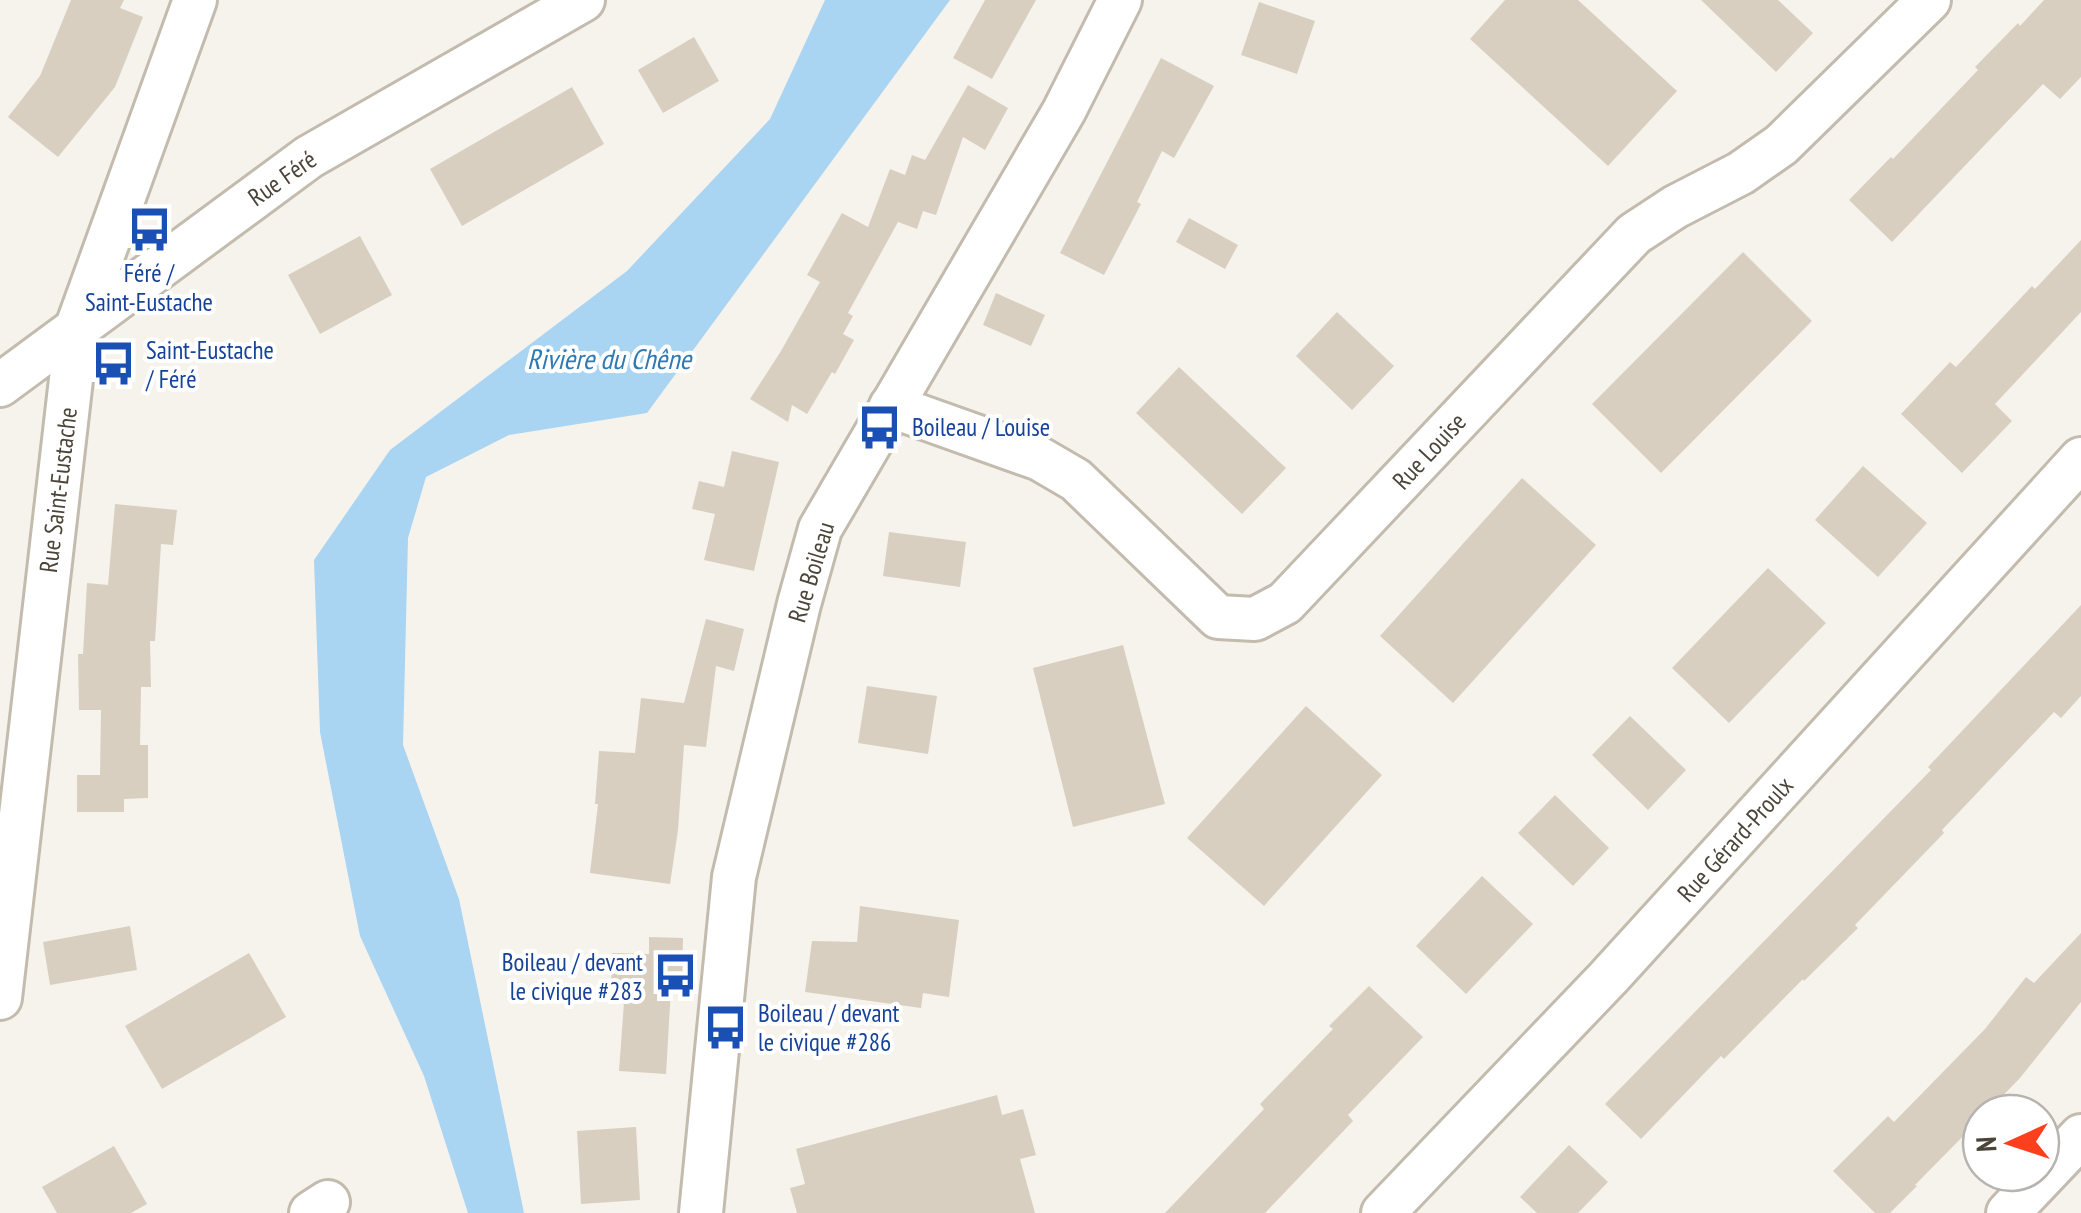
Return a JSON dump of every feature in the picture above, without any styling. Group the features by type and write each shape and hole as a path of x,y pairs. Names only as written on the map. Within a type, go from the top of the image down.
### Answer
{"street":[{"name":"Rue Saint-Eustache","path":"0,998 77,327 195,0"},
{"name":"Rue Féré","path":"0,385 308,157 583,0"},
{"name":"Rue Boileau","path":"702,1213 734,878 820,530 1064,110 1120,0"},
{"name":"Rue Louise","path":"890,406 1040,459 1076,480 1218,617 1255,620 1286,603 1634,234 1675,207 1741,173 1781,145 1919,3"},
{"name":"Rue Gérard-Proulx","path":"1383,1213 1608,978 2081,460"},
{"path":"2008,1213 2081,1136"}],"water":[{"name":"Rivière du Chêne","path":"825,0 950,0 647,413 509,435 426,477 408,538 403,745 459,899 524,1213 468,1213 424,1076 360,936 320,732 314,560 390,450 627,271 770,119"}],"building":[{"path":"71,0 124,0 120,8 143,17 115,87 58,157 8,117 40,76"},
{"path":"985,0 1036,0 992,79 953,58"},
{"path":"1505,0 1578,0 1677,91 1608,166 1470,39"},
{"path":"1701,0 1778,0 1813,33 1776,72"},
{"path":"2044,0 2081,0 2081,77 2060,99 2043,84 1892,242 1849,200"},
{"path":"1259,2 1315,21 1297,74 1241,55"},
{"path":"694,37 719,81 663,113 638,70"},
{"path":"1161,58 1214,86 1174,158 1162,151 1137,202 1141,204 1104,275 1060,253"},
{"path":"968,85 1008,108 985,150 963,137 936,215 923,211 917,229 898,222 848,313 853,316 843,334 854,340 835,374 832,372 807,414 792,405 788,422 750,399 820,282 807,275 842,213 868,227 890,169 905,175 912,155 925,160"},
{"path":"572,87 604,144 462,226 430,169"},
{"path":"1189,218 1238,245 1225,269 1176,242"},
{"path":"360,236 392,295 320,334 288,275"},
{"path":"2081,240 2081,312 1995,404 2012,421 1962,473 1901,414 1950,362 1956,367"},
{"path":"1743,252 1812,321 1661,473 1592,404"},
{"path":"996,293 1045,315 1031,346 983,325"},
{"path":"1337,312 1394,366 1352,410 1296,356"},
{"path":"1179,367 1286,468 1242,514 1136,413"},
{"path":"732,451 779,462 754,571 704,560 715,514 692,509 699,481 724,487"},
{"path":"1863,466 1927,523 1878,577 1815,520"},
{"path":"1522,478 1596,545 1453,703 1380,636"},
{"path":"115,504 177,510 173,545 161,544 155,641 150,641 151,687 141,687 140,745 148,745 148,798 124,799 124,812 77,812 77,775 100,775 101,710 79,710 78,654 83,654 87,583 108,585"},
{"path":"889,532 966,542 960,587 883,576"},
{"path":"1768,568 1826,623 1729,723 1672,668"},
{"path":"2081,605 2081,696 2061,718 2054,712 1855,925 1858,928 1724,1059 1721,1056 1641,1139 1605,1104 1931,770 1928,767"},
{"path":"706,619 744,629 734,671 716,666 706,747 684,745 670,884 590,873 599,751 635,753 641,698 684,703"},
{"path":"1123,645 1165,804 1073,827 1033,668"},
{"path":"867,686 937,696 928,754 858,743"},
{"path":"1306,706 1382,775 1264,906 1187,838"},
{"path":"1630,716 1686,770 1648,810 1592,755"},
{"path":"1555,795 1609,848 1573,886 1518,833"},
{"path":"1482,876 1533,924 1466,994 1416,946"},
{"path":"860,906 959,920 949,997 923,993 921,1008 805,992 812,941 857,942"},
{"path":"130,926 137,970 50,985 43,942"},
{"path":"2081,933 2081,1002 2005,1093 1961,1093 1961,1138 1890,1213 1875,1213 1833,1171 1888,1116 1894,1122 1985,1029 2026,977 2034,983"},
{"path":"649,937 683,938 682,989 671,989 666,1074 619,1071 625,988 611,988 612,953 649,954"},
{"path":"249,953 286,1017 162,1089 125,1026"},
{"path":"1369,986 1423,1037 1348,1115 1353,1121 1265,1213 1165,1213 1264,1109 1260,1104"},
{"path":"997,1095 1002,1115 1023,1109 1036,1155 1020,1159 1035,1213 797,1213 790,1188 805,1184 796,1149"},
{"path":"636,1127 640,1200 581,1204 577,1131"},
{"path":"1569,1145 1608,1182 1578,1213 1537,1213 1520,1197"},
{"path":"114,1146 147,1204 131,1213 57,1213 42,1187"}],"place":[{"name":"Féré / Saint-Eustache","path":"149,229"},
{"name":"Saint-Eustache / Féré","path":"113,364"},
{"name":"Boileau / Louise","path":"879,427"},
{"name":"Boileau / devant le civique #283","path":"676,976"},
{"name":"Boileau / devant le civique #286","path":"725,1027"}]}
